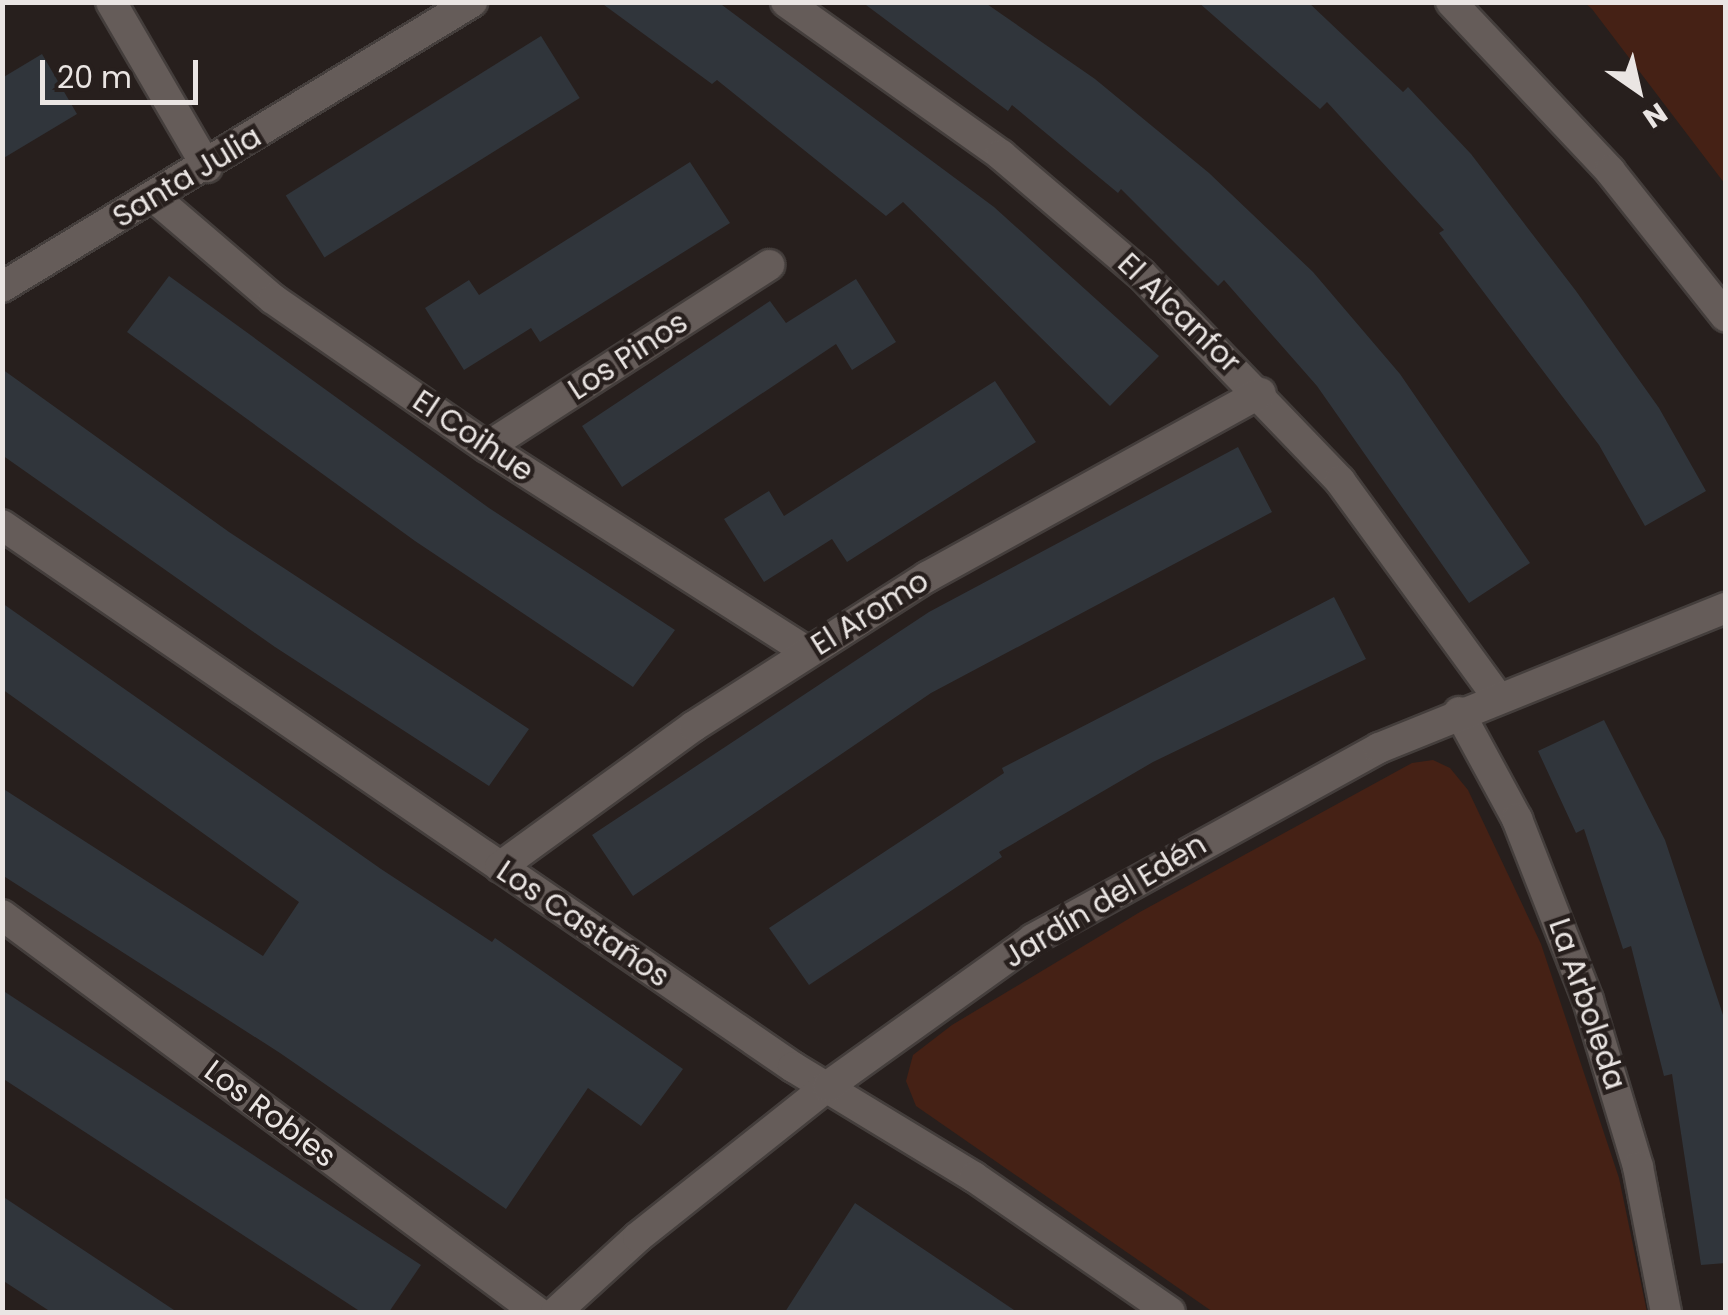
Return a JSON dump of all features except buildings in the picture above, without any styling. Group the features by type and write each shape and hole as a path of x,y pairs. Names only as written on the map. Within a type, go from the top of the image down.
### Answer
{"street":[{"path":"110,2 207,167"},
{"name":"Santa Julia","path":"2,287 207,167 472,2"},
{"name":"El Alcanfor","path":"786,2 1001,155 1141,274 1262,393 1340,481 1498,698"},
{"path":"1451,2 1610,171 1726,317"},
{"name":"El Coihue","path":"155,198 236,273 487,447 807,652"},
{"name":"Los Pinos","path":"487,447 769,265"},
{"name":"El Aromo","path":"500,867 807,652 1043,509 1262,393"},
{"name":"Los Castaños","path":"2,526 500,867 1170,1312"},
{"name":"Jardín del Edén","path":"556,1312 638,1237 828,1086 1033,939 1260,811 1459,712 1726,608"},
{"name":"La Arboleda","path":"1459,712 1517,819 1588,1000 1638,1167 1666,1312"},
{"name":"Los Robles","path":"2,915 537,1312"}],"shaded area":[{"path":"1585,3 1725,3 1725,184 1592,9"},
{"path":"1433,760 1450,768 1468,790 1541,944 1619,1178 1647,1312 1213,1312 916,1106 906,1081 913,1055 952,1025 1140,912 1412,763"}]}
